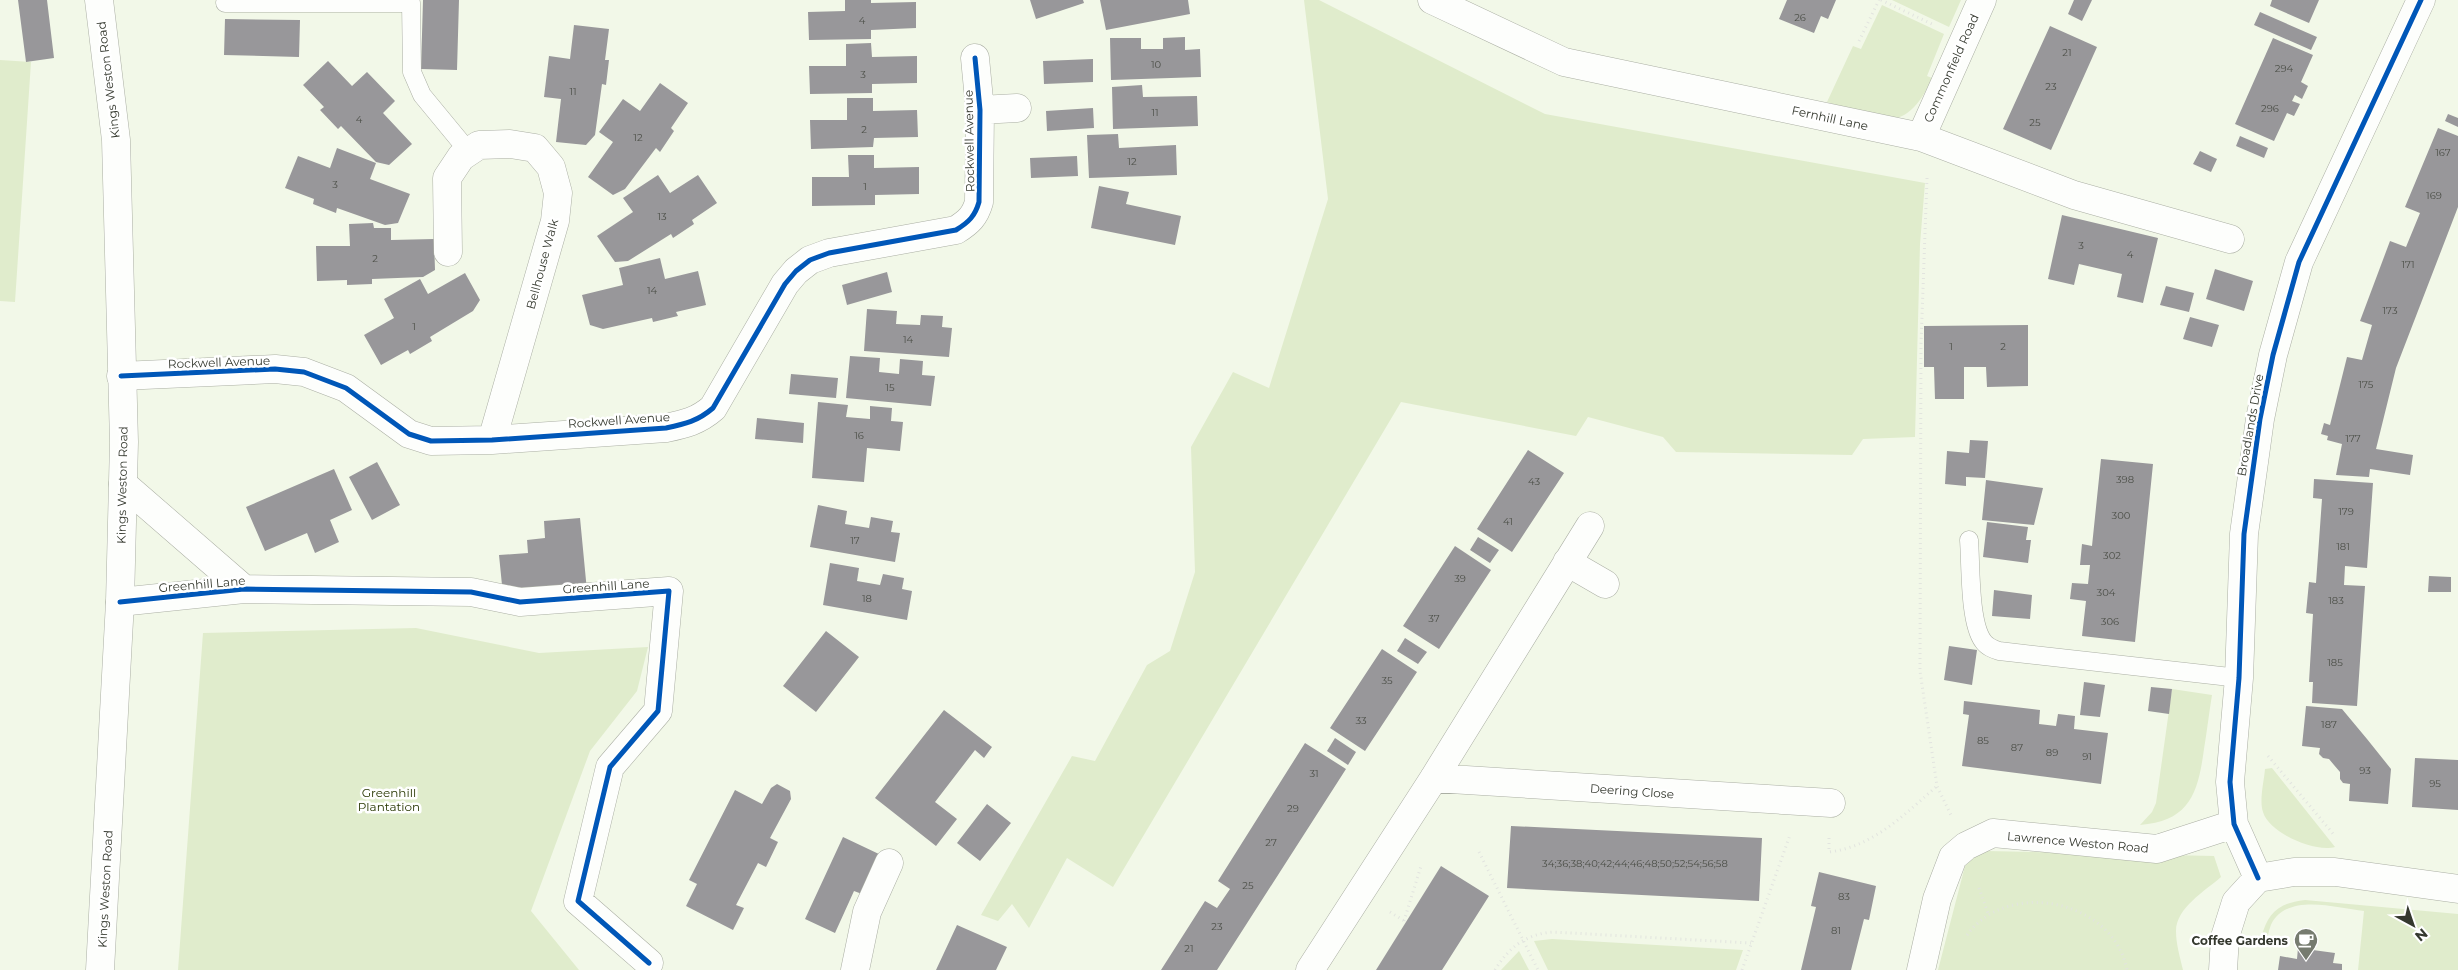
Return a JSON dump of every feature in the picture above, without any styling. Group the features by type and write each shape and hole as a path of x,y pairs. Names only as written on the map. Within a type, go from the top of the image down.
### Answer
{"street":[{"name":"Kings Weston Road","path":"99,0 116,140 122,484 120,602 100,970"},
{"name":"Fernhill Lane","path":"1432,0 1564,62 1921,137 2074,195 2230,239"},
{"name":"Commonfield Road","path":"1921,137 1982,0"},
{"name":"Broadlands Drive","path":"2258,878 2234,824 2230,782 2239,678 2244,534 2250,481 2278,336 2299,262 2421,0"},
{"name":"Rockwell Avenue","path":"121,376 275,369 304,372 346,388 418,438 431,441 492,440 666,428 688,424 703,417 722,396 785,284 796,271 810,260 852,248 956,230 968,223 976,213 979,202 980,110 975,58"},
{"name":"Rockwell Avenue","path":"980,110 1017,108"},
{"name":"Bellhouse Walk","path":"448,252 447,178 461,157 479,145 510,144 535,148 551,167 558,192 556,221 492,440"},
{"name":"Greenhill Lane","path":"122,484 244,589"},
{"path":"1310,970 1434,778 1590,526"},
{"path":"1567,562 1605,584"},
{"name":"Greenhill Lane","path":"120,602 244,589 471,592 520,602 669,591 658,711 610,767 578,901 649,963"},
{"name":"Deering Close","path":"1434,778 1831,803"},
{"name":"Lawrence Weston Road","path":"1921,970 1936,899 1953,857 1966,846 1993,833 2157,849 2234,824"},
{"path":"855,970 867,912 889,863"},
{"path":"2222,970 2225,936 2236,902 2258,878 2294,872 2335,872 2458,889"}],"lane":[{"path":"225,3 411,3 412,72 422,95 469,152"},
{"path":"1969,540 1976,627 1982,640 1991,648 1999,651 2239,678"}],"path":[{"path":"1859,41 1880,0 1927,22"},
{"path":"1921,137 1928,186 1921,344 1920,670 1937,786 1966,846 1989,916"},
{"path":"2236,717 2369,877"},
{"path":"1831,803 1829,852 1845,850 1871,839 1937,786"},
{"path":"1742,970 1802,802"},
{"path":"1478,852 1538,970"},
{"path":"1964,939 1989,916 2014,905 2042,902 2069,907 2094,920 2113,940 2127,970"},
{"path":"1399,918 1406,922"},
{"path":"1495,970 1511,949 1523,940 1536,934 1553,932 1751,943"}],"green space":[{"path":"1304,0 1319,0 1545,114 1925,183 1920,244 1915,437 1863,439 1852,455 1676,452 1663,437 1588,417 1576,436 1401,402 1113,887 1067,858 1029,928 1012,904 998,921 981,915 1072,756 1095,761 1147,665 1170,651 1195,572 1191,447 1233,372 1269,388 1328,199"},
{"path":"1892,0 1961,0 1949,27"},
{"path":"1882,5 1944,34 1927,76 1932,78 1922,97 1911,110 1900,117 1888,119 1875,118 1827,102 1853,46 1861,49"},
{"path":"0,60 31,62 15,302 0,301"},
{"name":"Greenhill Plantation","path":"416,628 539,653 648,647 637,691 590,751 531,911 579,970 178,970 203,633"},
{"path":"2172,689 2212,695 2202,765 2194,791 2181,811 2170,818 2140,825 2152,812 2156,803"},
{"path":"2272,768 2335,847 2316,847 2294,840 2283,834 2267,820 2261,802 2262,791 2265,769"},
{"path":"1986,851 2214,856 2221,877 2186,907 2177,923 2178,951 2183,970 1938,970 1965,866 1975,856"},
{"path":"2305,900 2458,914 2458,970 2358,970 2364,911 2318,905 2295,906 2284,910 2276,917 2271,925 2267,939 2261,938 2267,922 2276,911 2288,904"},
{"path":"1552,939 1743,950 1736,970 1548,970 1534,941"},
{"path":"1519,951 1529,970 1501,970"}],"building":[{"path":"18,0 47,0 54,58 26,62"},
{"path":"423,0 459,0 457,70 421,69"},
{"path":"845,0 871,0 871,3 916,2 916,28 871,30 871,39 809,40 808,12 845,11"},
{"path":"1030,0 1083,0 1084,3 1036,19"},
{"path":"1100,0 1188,0 1190,14 1106,30"},
{"path":"1787,0 1836,0 1828,19 1821,16 1814,33 1779,19"},
{"path":"2074,0 2092,0 2082,21 2068,14"},
{"path":"2272,0 2319,0 2309,23 2270,6"},
{"path":"2260,12 2317,37 2311,50 2254,25"},
{"path":"225,19 300,20 299,57 224,55"},
{"path":"574,25 609,29 605,60 609,60 606,85 602,84 595,135 586,145 556,142 561,99 544,97 549,56 570,59"},
{"path":"2050,26 2097,47 2051,150 2003,129"},
{"path":"1185,37 1185,50 1200,49 1201,77 1111,80 1110,38 1141,38 1141,49 1163,49 1163,38"},
{"path":"2273,38 2313,55 2301,82 2308,86 2302,99 2295,95 2292,101 2300,104 2294,116 2287,113 2274,141 2235,124"},
{"path":"871,43 872,57 917,56 917,83 872,84 872,93 810,94 809,66 846,66 846,44"},
{"path":"1093,59 1093,82 1044,84 1043,61"},
{"path":"328,61 352,86 367,72 395,101 383,113 412,144 389,165 376,162 341,126 338,129 320,110 324,107 303,85"},
{"path":"660,83 688,103 671,128 674,131 660,152 656,148 625,189 613,195 588,177 613,142 599,132 623,99 640,111"},
{"path":"1142,85 1143,97 1197,96 1198,126 1113,129 1112,87"},
{"path":"847,98 873,98 873,111 917,110 918,137 874,138 873,147 811,149 810,120 847,120"},
{"path":"1093,108 1094,128 1047,131 1046,111"},
{"path":"2448,114 2458,118 2458,127 2445,121"},
{"path":"2438,128 2458,136 2458,207 2396,368 2376,449 2413,455 2410,475 2370,469 2369,477 2336,475 2342,444 2327,440 2328,436 2321,434 2324,423 2330,425 2347,357 2362,360 2372,325 2360,321 2390,241 2406,247 2420,213 2405,207"},
{"path":"1118,134 1119,148 1176,145 1177,175 1089,178 1087,135"},
{"path":"2240,136 2268,148 2264,158 2236,146"},
{"path":"337,148 376,163 370,179 410,194 398,223 385,225 337,208 336,213 313,204 314,199 285,188 298,156 330,168"},
{"path":"2200,151 2217,159 2211,172 2193,164"},
{"path":"848,155 874,155 874,168 919,167 919,194 875,195 875,205 812,206 812,177 849,177"},
{"path":"1077,156 1078,176 1031,178 1030,158"},
{"path":"658,175 670,193 698,175 717,203 692,220 694,224 673,238 671,234 628,261 615,262 597,236 633,212 623,198"},
{"path":"1099,186 1129,192 1126,204 1181,216 1175,245 1091,228"},
{"path":"2062,215 2158,238 2143,303 2117,297 2122,274 2079,264 2074,285 2048,279"},
{"path":"373,223 374,228 391,228 391,240 434,239 435,270 423,277 372,279 372,284 347,285 347,280 317,281 316,246 350,246 349,224"},
{"path":"660,258 665,279 698,271 706,305 676,312 678,316 653,322 652,318 603,329 590,325 582,295 623,285 619,268"},
{"path":"2215,269 2253,281 2244,311 2206,299"},
{"path":"887,272 892,292 847,305 842,285"},
{"path":"465,273 480,300 473,311 430,337 432,341 410,354 408,350 381,365 364,335 394,318 384,299 420,279 428,294"},
{"path":"2166,286 2194,293 2189,312 2160,305"},
{"path":"867,309 897,311 896,324 920,325 921,315 943,316 942,327 952,328 949,357 864,351"},
{"path":"2190,317 2219,325 2212,347 2183,339"},
{"path":"2028,325 2028,386 1987,387 1986,367 1964,367 1964,399 1935,399 1934,367 1924,367 1924,326"},
{"path":"850,356 880,358 879,372 899,374 900,359 923,361 922,375 935,376 931,406 846,398"},
{"path":"791,374 838,378 836,398 789,394"},
{"path":"818,402 848,405 846,417 870,419 870,406 892,408 891,421 903,422 900,451 867,448 864,482 812,478"},
{"path":"757,418 804,423 803,443 755,439"},
{"path":"1970,440 1988,441 1985,478 1966,477 1966,486 1945,484 1947,451 1969,453"},
{"path":"1528,450 1564,473 1512,552 1477,529"},
{"path":"2101,459 2153,464 2135,642 2082,636 2086,601 2070,599 2072,583 2088,584 2090,565 2080,565 2082,544 2092,546"},
{"path":"377,462 400,505 372,520 349,477"},
{"path":"334,469 352,510 330,520 339,542 315,553 307,533 265,551 246,507"},
{"path":"2314,479 2373,483 2367,568 2345,566 2344,585 2365,586 2357,706 2312,703 2313,682 2309,682 2313,614 2306,613 2309,582 2316,583 2322,499 2313,498"},
{"path":"1986,480 2043,488 2034,525 1982,520"},
{"path":"818,505 847,511 845,524 869,528 871,517 893,521 891,532 900,533 895,562 810,547"},
{"path":"580,518 587,591 503,595 499,555 528,553 527,540 545,538 544,521"},
{"path":"1987,522 2028,527 2026,540 2031,540 2028,563 1983,557"},
{"path":"1478,537 1499,550 1490,563 1470,550"},
{"path":"1455,546 1491,570 1439,649 1403,626"},
{"path":"830,563 859,568 857,581 880,585 883,574 904,578 902,589 912,591 907,620 823,605"},
{"path":"2429,576 2451,577 2451,592 2428,592"},
{"path":"1994,590 2032,595 2030,619 1992,616"},
{"path":"826,631 859,657 816,712 783,686"},
{"path":"1405,638 1427,652 1418,664 1397,651"},
{"path":"1949,646 1977,650 1972,685 1944,680"},
{"path":"1382,649 1417,672 1365,751 1330,728"},
{"path":"2084,682 2105,685 2100,717 2080,715"},
{"path":"2151,687 2172,689 2169,714 2148,711"},
{"path":"1964,701 2040,710 2039,724 2056,726 2058,714 2075,716 2074,729 2108,733 2101,784 1962,766 1969,715 1963,714"},
{"path":"2306,706 2342,709 2391,769 2388,804 2349,801 2350,784 2343,783 2340,779 2340,772 2329,759 2323,758 2319,754 2320,748 2302,746"},
{"path":"944,710 992,747 984,758 975,750 935,802 957,819 936,846 875,798"},
{"path":"1335,738 1356,752 1348,765 1327,751"},
{"path":"1305,743 1346,769 1217,970 1161,970 1205,901 1217,908 1230,889 1218,881"},
{"path":"2415,758 2458,760 2458,810 2412,807"},
{"path":"777,784 790,791 791,799 770,838 778,842 766,867 758,863 736,905 744,908 733,930 686,906 697,884 689,880 735,790 762,804 771,788"},
{"path":"987,804 1011,823 980,861 957,843"},
{"path":"1511,826 1762,838 1759,901 1507,888"},
{"path":"843,837 881,855 862,894 854,891 835,933 805,919"},
{"path":"1441,866 1489,896 1442,970 1376,970"},
{"path":"1819,872 1876,886 1869,920 1864,919 1851,970 1801,970 1816,907 1811,906"},
{"path":"957,925 1007,947 996,970 936,970"},
{"name":"Coffee Gardens","path":"2298,948 2335,953 2333,963 2342,964 2342,970 2278,970 2280,956 2297,959"}],"cycle path":[{"path":"2258,878 2234,824 2230,782 2239,678 2244,534 2260,419 2273,355 2299,262 2421,0"},
{"path":"121,376 275,369 304,372 346,388 409,434 431,441 492,440 666,428 691,421 713,408 785,284 796,271 810,260 829,253 956,230 971,218 979,202 980,110 975,58"},
{"path":"120,602 244,589 471,592 520,602 669,591 658,711 610,767 578,901 649,963"}],"place":[{"name":"Coffee Gardens","path":"2306,961"}]}
